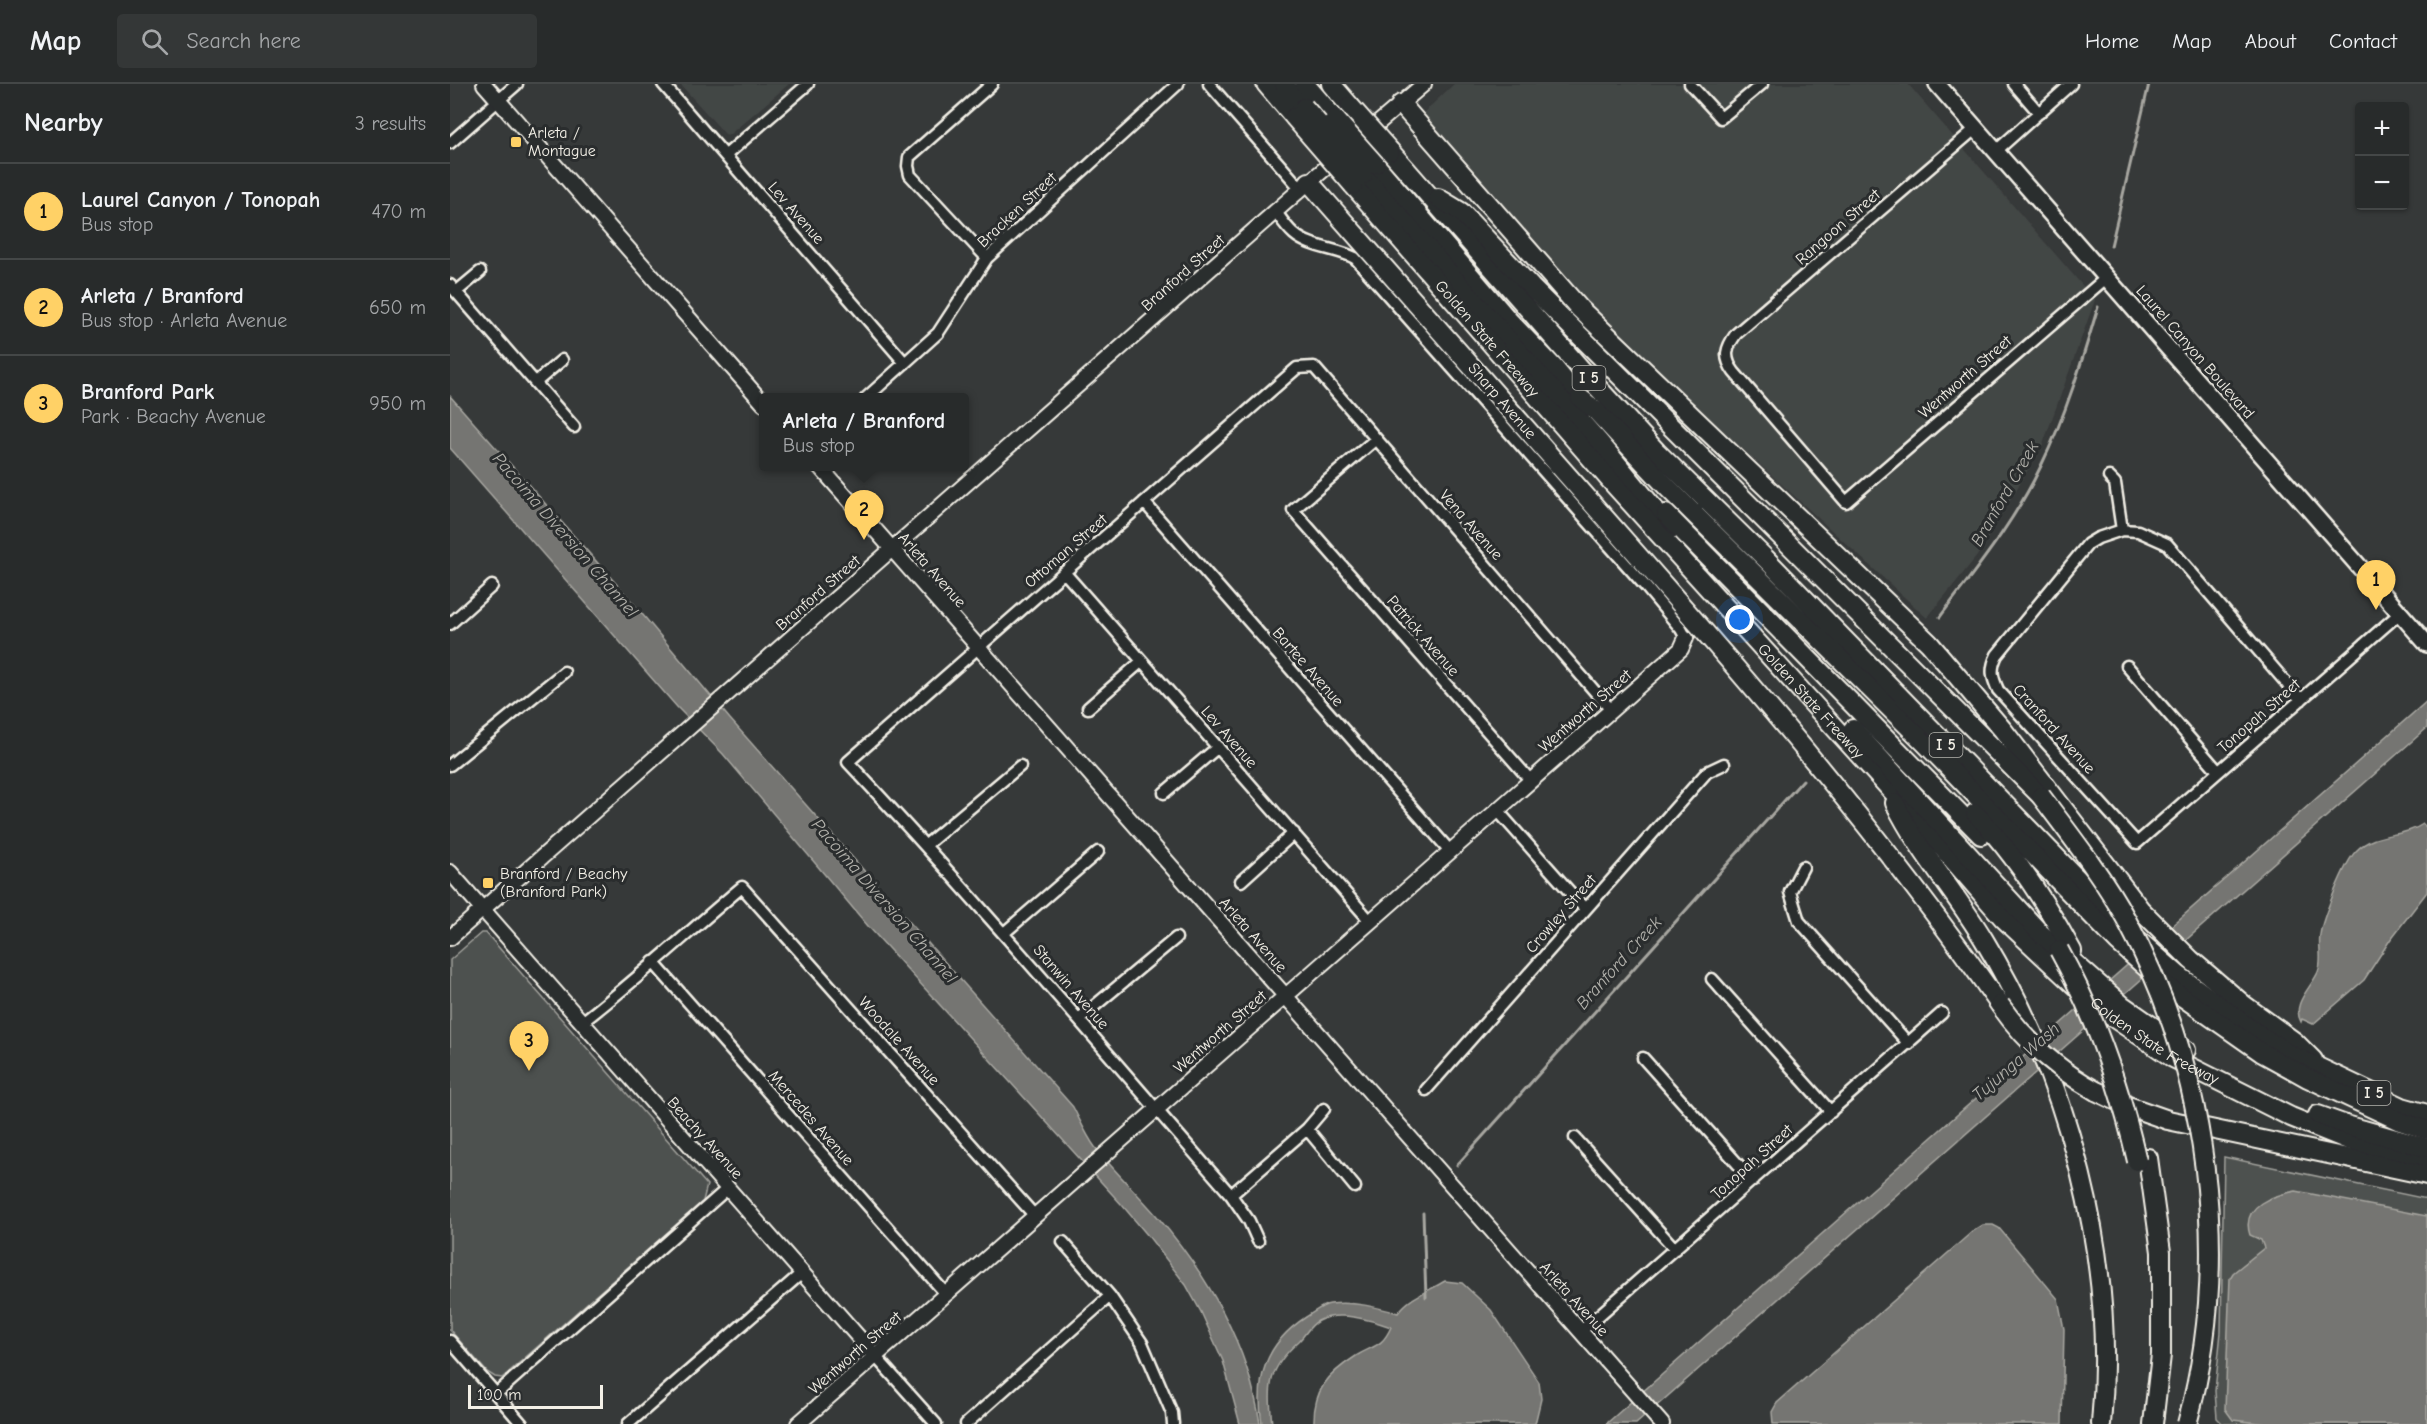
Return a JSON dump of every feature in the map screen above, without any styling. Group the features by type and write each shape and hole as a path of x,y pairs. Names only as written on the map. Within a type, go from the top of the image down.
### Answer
{"highway":[{"name":"Golden State Freeway","path":"1266,84 1299,112 1364,175 1610,480 2004,919 2173,1058 2291,1117 2348,1140 2402,1157 2427,1162"},
{"path":"1284,84 1299,112"},
{"path":"1305,84 1335,119 1364,175 1707,570 2010,903 2061,952 2090,988"},
{"name":"I 5","path":"1331,84 1587,376 1657,452 1765,558 2124,937 2173,981 2254,1031 2322,1069 2402,1107 2427,1114"},
{"path":"1401,104 1580,309 1929,643 2003,730 2140,909 2190,960 2244,1005 2295,1042 2322,1069"},
{"path":"1364,175 1510,322 1668,488 2124,937"},
{"path":"1305,186 1776,715 1915,888 2019,1031 2042,1054 2059,1068 2096,1091 2128,1106 2168,1120 2427,1175"},
{"path":"1423,189 1461,212 1531,287 2042,796 2104,881 2152,971 2182,1055 2196,1107 2208,1184 2210,1228 2208,1309 2201,1363 2187,1424"},
{"path":"1580,398 1592,417 1720,554 1995,833 2043,900 2066,950 2111,1030 2127,1077 2161,1252 2161,1355 2153,1424"},
{"path":"1638,490 1650,498 1722,570 1987,841 2066,950"},
{"path":"1886,786 1909,832 1984,939 2021,1007 2060,1101 2082,1178 2094,1241 2104,1356 2102,1424"},
{"path":"2173,981 2261,1052 2308,1078 2400,1121 2427,1130"},
{"path":"2117,1010 2196,1058 2297,1107 2346,1125 2427,1148"},
{"path":"2141,1424 2149,1354 2149,1253 2143,1160"}],"main road":[{"path":"484,84 759,398"},
{"name":"Branford Street","path":"450,938 1275,212 1424,84"},
{"name":"Laurel Canyon Boulevard","path":"1937,84 2427,644"},
{"name":"Arleta Avenue","path":"823,471 1659,1420"},
{"name":"Wentworth Street","path":"798,1424 1498,811 1681,649 1686,638"},
{"name":"Beachy Avenue","path":"450,872 876,1357"}],"street":[{"path":"450,144 517,84"},
{"name":"Lev Avenue","path":"663,84 905,363"},
{"path":"726,155 808,84"},
{"path":"987,258 910,175 908,166 909,157 992,84"},
{"name":"Bracken Street","path":"872,393 938,333 987,258 1178,84"},
{"path":"1209,84 1305,186"},
{"path":"1690,84 1720,118 1762,84"},
{"path":"2014,84 2039,112"},
{"path":"1995,152 2071,84"},
{"name":"Rangoon Street","path":"1846,502 1734,372 1726,360 1726,351 1736,334 1976,129"},
{"name":"Sharp Avenue","path":"1275,212 1294,234 1316,245 1341,251 1354,258 1646,587 1682,629 1686,638"},
{"path":"480,272 453,289 574,427"},
{"name":"Wentworth Street","path":"1846,502 2106,278"},
{"path":"536,382 562,360"},
{"name":"Vena Avenue","path":"1304,366 1314,367 1611,710"},
{"name":"Ottoman Street","path":"849,762 1297,368 1304,366"},
{"name":"Patrick Avenue","path":"1376,439 1293,510 1531,781"},
{"path":"2109,477 2115,483 2122,530 2138,531 2167,544 2301,700"},
{"name":"Bartee Avenue","path":"1144,502 1450,851"},
{"name":"Cranford Avenue","path":"2122,530 2088,544 1997,655 1992,666 1992,678 1998,690 2137,843"},
{"name":"Lev Avenue","path":"1064,572 1371,922"},
{"path":"450,624 492,586"},
{"name":"Tonopah Street","path":"2137,843 2400,613"},
{"path":"1088,708 1142,661"},
{"path":"2127,666 2218,771"},
{"path":"450,765 564,672"},
{"path":"1164,793 1218,747"},
{"name":"Stanwin Avenue","path":"849,762 1080,1018 1231,1195 1249,1221 1258,1241"},
{"name":"Crowley Street","path":"1426,1090 1707,772 1724,764"},
{"path":"926,845 1020,766"},
{"path":"1498,811 1585,909"},
{"path":"1241,881 1294,833"},
{"path":"1004,933 1098,852"},
{"path":"1803,867 1790,892 1799,921 1909,1044"},
{"name":"Woodale Avenue","path":"653,962 742,887 1034,1215"},
{"path":"1080,1018 1176,938"},
{"path":"581,1023 634,981 653,962"},
{"name":"Mercedes Avenue","path":"653,962 946,1294"},
{"path":"1712,979 1830,1112"},
{"name":"Tonopah Street","path":"1580,1332 1942,1013"},
{"path":"1643,1058 1753,1181"},
{"path":"1231,1195 1307,1129 1324,1109"},
{"path":"1307,1129 1355,1186"},
{"path":"1575,1138 1676,1249"},
{"path":"496,1394 728,1188"},
{"path":"1063,1242 1110,1296 1142,1343 1172,1413 1173,1424"},
{"path":"628,1424 803,1272"},
{"path":"966,1424 1110,1296"},
{"path":"450,1341 522,1424"},
{"name":"Beachy Avenue","path":"876,1357 936,1424"}],"shaded area":[{"path":"680,84 789,84 729,135 725,134"},
{"path":"1454,84 1908,84 2095,300 2043,444 1977,556 1927,618 1609,326 1420,116"},
{"path":"481,933 486,933 707,1185 703,1201 502,1378 487,1372 450,1330 450,960"},
{"path":"2224,1157 2427,1199 2427,1424 2223,1424 2217,1418 2215,1391 2221,1332"}],"water":[{"name":"Pacoima Diversion Channel","path":"450,396 627,596 730,719 1073,1107 1095,1147 1175,1238 1208,1286 1236,1339 1254,1395 1260,1424 1240,1424 1223,1361 1201,1312 1186,1285 1149,1237 868,926 723,754 677,707 450,448"},
{"path":"2427,701 2427,728 1636,1424 1606,1424"},
{"path":"2423,824 2427,828 2427,892 2390,940 2364,980 2313,1024 2302,1019 2301,1022 2298,1009 2319,968 2320,940 2325,917 2351,857 2372,840 2407,831"},
{"path":"2296,1191 2427,1216 2427,1424 2267,1424 2233,1420 2225,1409 2230,1278 2264,1248 2261,1240 2250,1235 2248,1225 2250,1216 2261,1203 2278,1195"},
{"path":"1983,1225 1993,1225 1999,1228 2058,1299 2064,1329 2062,1424 1773,1424 1772,1412 1777,1403 1973,1231"},
{"path":"1445,1281 1462,1283 1491,1310 1539,1382 1541,1399 1535,1424 1314,1424 1314,1412 1319,1392 1330,1376 1362,1352 1380,1343 1391,1327 1365,1319 1335,1316 1315,1323 1281,1360 1272,1378 1270,1398 1272,1424 1262,1424 1260,1392 1266,1363 1272,1351 1292,1327 1318,1309 1330,1304 1356,1304 1398,1313 1413,1298"}],"waterway":[{"name":"Branford Creek","path":"2111,246 2149,84"},
{"name":"Branford Creek","path":"1940,617 1994,544 2031,486 2066,408 2098,307"},
{"name":"Branford Creek","path":"1457,1165 1803,780"},
{"name":"Branford Creek","path":"1423,1213 1426,1297"}],"place":[{"name":"Arleta / Montague","path":"516,142"},
{"name":"Arleta / Branford","path":"864,540"},
{"name":"Laurel Canyon / Tonopah","path":"2376,610"},
{"name":"Branford / Beachy (Branford Park)","path":"488,883"},
{"name":"Branford Park","path":"529,1071"}],"water label":[{"name":"Tujunga Wash","path":"2016,1062"}]}
